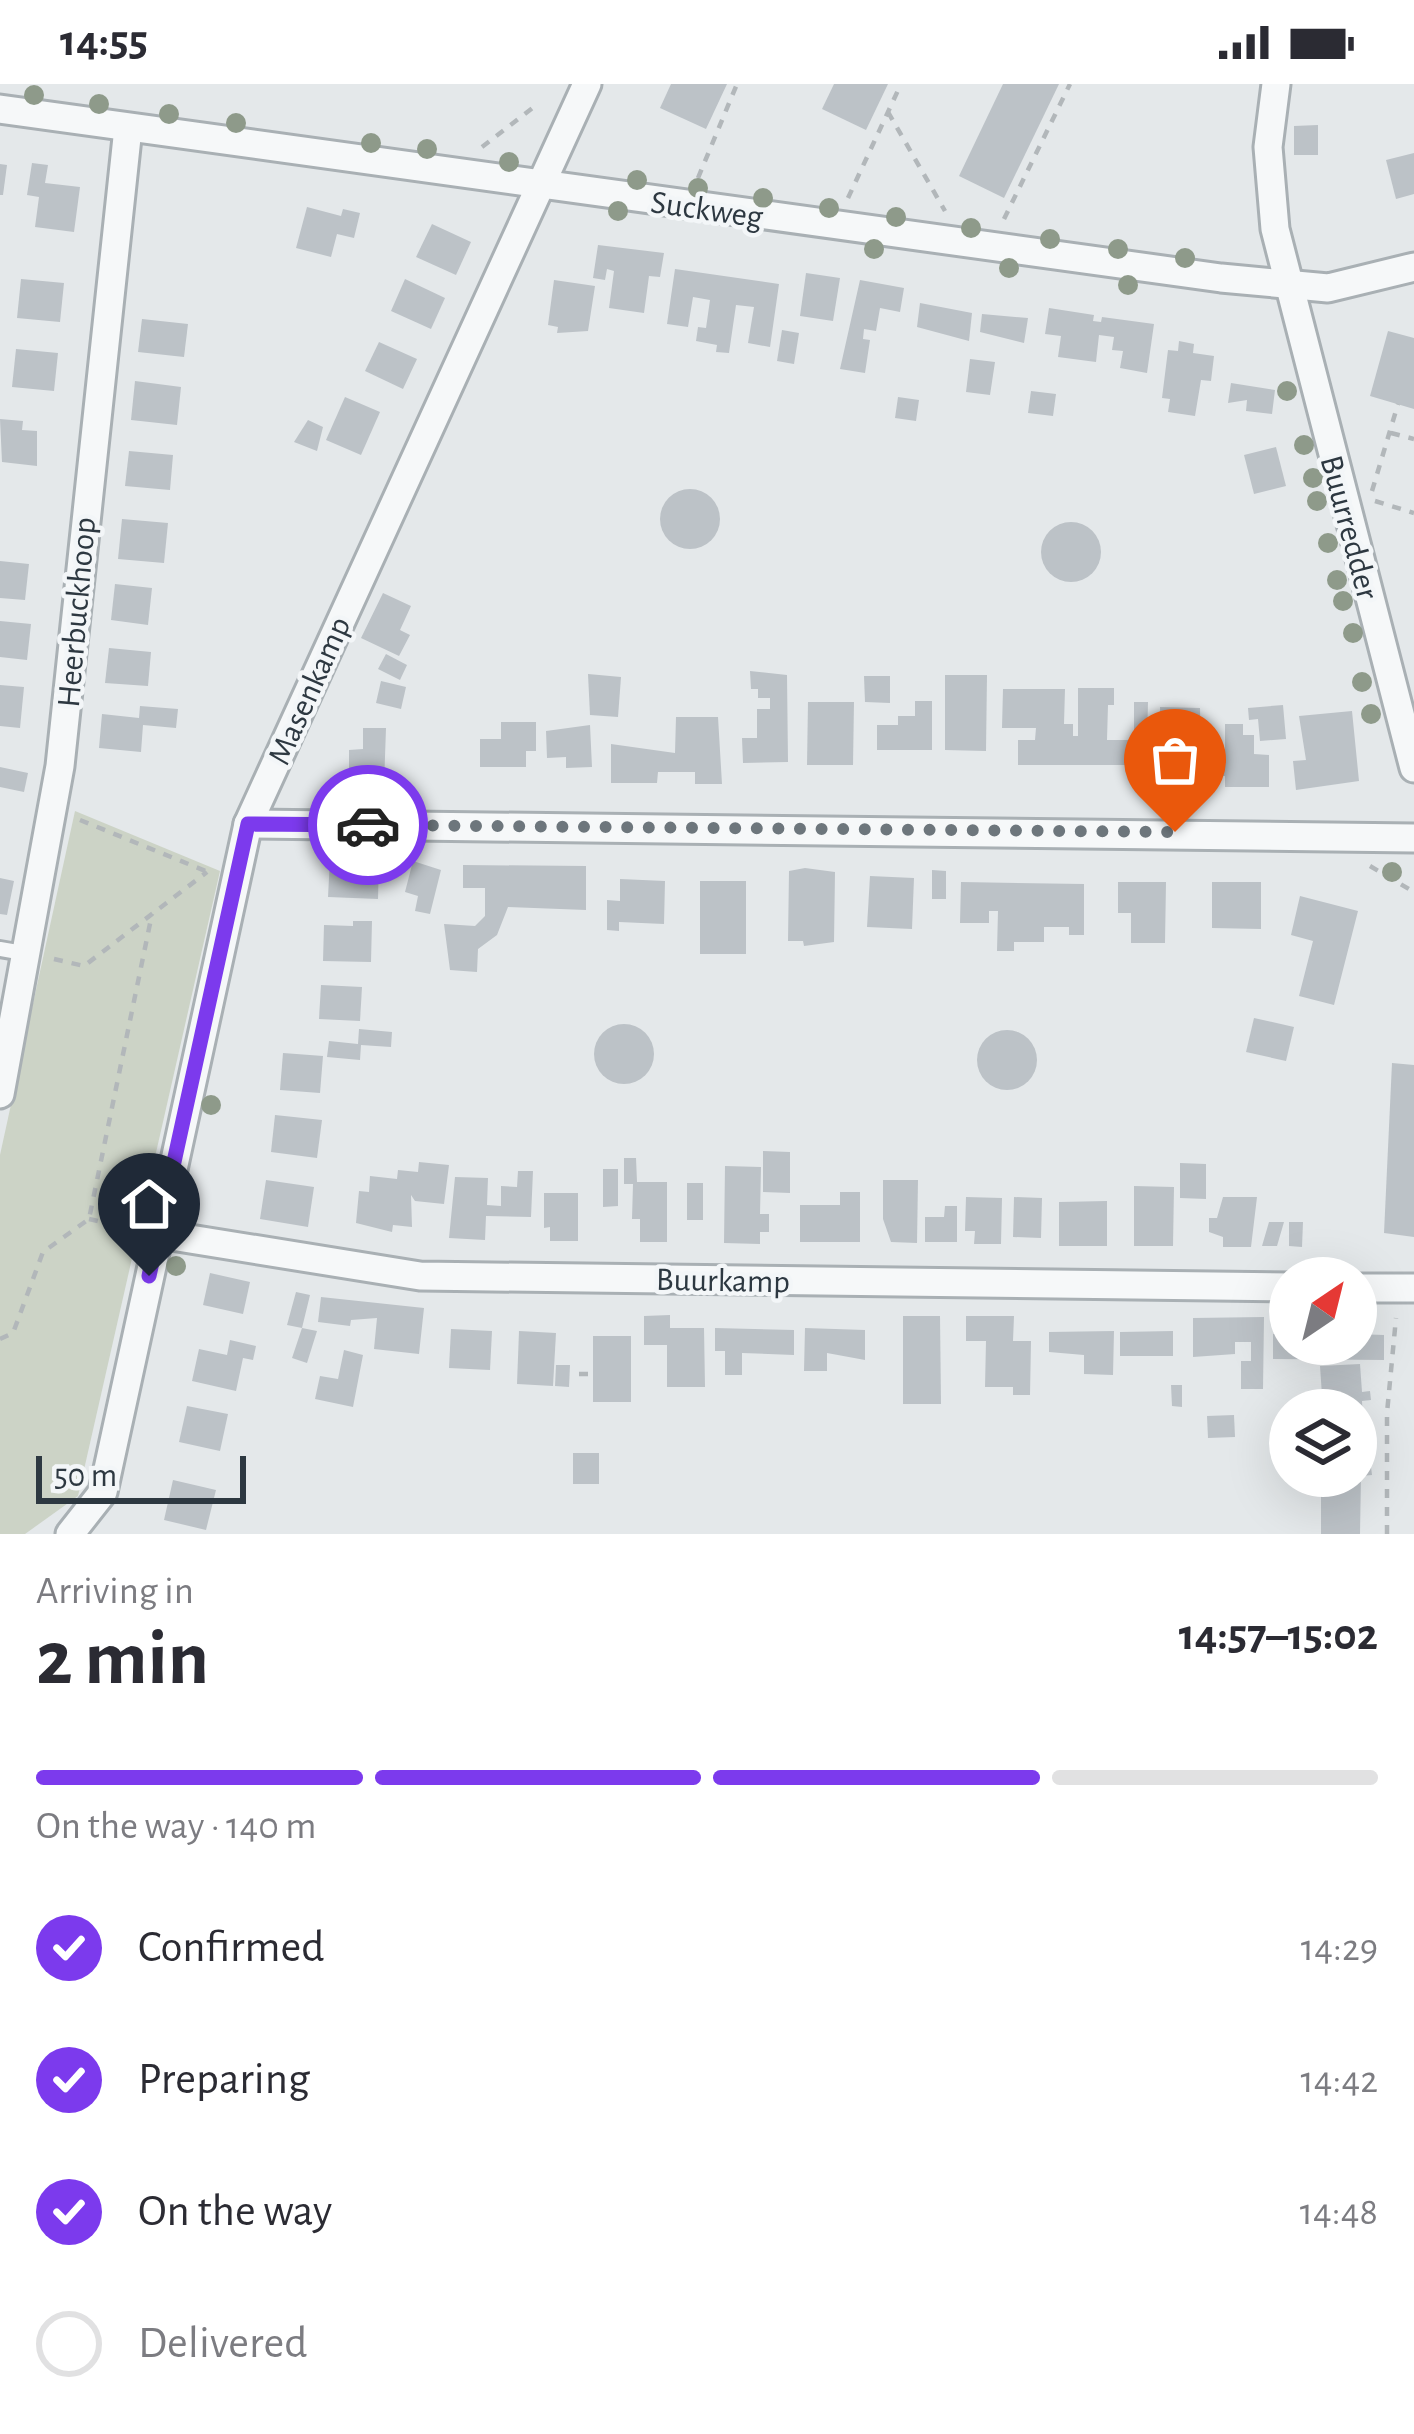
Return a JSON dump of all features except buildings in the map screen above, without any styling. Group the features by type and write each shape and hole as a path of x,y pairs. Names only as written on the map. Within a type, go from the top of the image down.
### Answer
{"street":[{"name":"Masenkamp","path":"70,1534 103,1492 248,824 545,186 587,84"},
{"name":"Buurredder","path":"1276,84 1268,177 1288,286 1414,768"},
{"name":"Suckweg","path":"0,109 1288,286 1328,288 1414,267"},
{"name":"Heerbuckhoop","path":"0,1094 54,809 128,128"},
{"path":"248,824 1314,832 1414,838"},
{"name":"Buurkamp","path":"159,1234 421,1276 1269,1287"}],"lane":[{"path":"0,949 29,954"}],"path":[{"path":"686,205 737,84"},
{"path":"835,225 901,84"},
{"path":"888,112 977,244 1070,84"},
{"path":"449,173 539,103"},
{"path":"1398,404 1370,500 1414,513"},
{"path":"1390,433 1414,439"},
{"path":"54,809 236,883"},
{"path":"29,954 84,966 207,872"},
{"path":"0,1340 14,1333 43,1252 89,1220 152,914"},
{"path":"89,1220 159,1234"},
{"path":"1387,1534 1387,1414 1406,1288"},
{"path":"579,1375 593,1374"}],"shaded area":[{"path":"75,811 220,871 78,1496 25,1534 0,1534 0,1155"}],"way so far":[{"path":"368,825 1175,832"}],"route":[{"path":"149,1276 248,824 368,825"}]}
